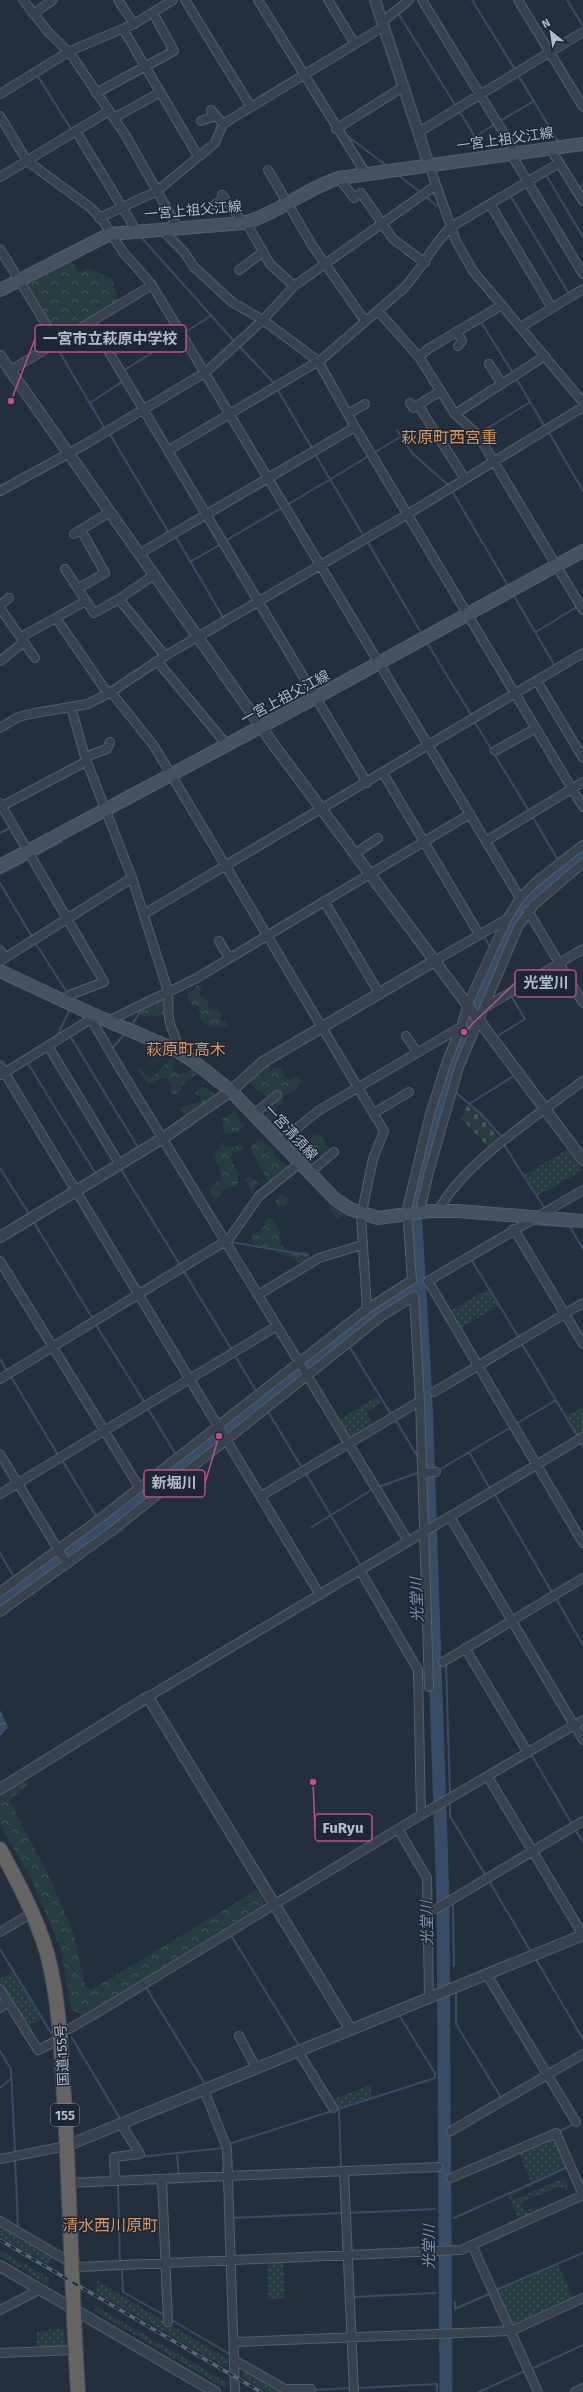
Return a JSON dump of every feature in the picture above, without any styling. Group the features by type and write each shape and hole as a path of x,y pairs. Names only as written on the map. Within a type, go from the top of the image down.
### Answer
{"highway":[{"name":"国道155号","path":"0,1849 32,1913 46,1952 56,1993 61,2034 72,2307 78,2392"}],"main road":[{"name":"一宮上祖父江線","path":"0,290 110,234 136,230 244,222 286,204 312,189 340,178 583,144"},
{"name":"一宮上祖父江線","path":"0,866 316,698 583,551"},
{"name":"一宮清須線","path":"0,971 64,1000 92,1017 108,1021 176,1050 230,1091 334,1198 362,1214 378,1218 438,1211 583,1221"}],"street":[{"path":"22,0 67,53 70,53 126,136 178,228"},
{"path":"33,14 53,0"},
{"path":"118,0 134,24"},
{"path":"0,94 67,53 96,39 134,24 173,0"},
{"path":"185,0 251,107"},
{"path":"258,0 336,129 366,174"},
{"path":"328,0 355,44"},
{"path":"375,0 419,132 435,186 463,255 473,271 583,402"},
{"path":"99,218 157,191 215,143 223,124 355,44 383,25 409,0"},
{"path":"422,0 481,95 528,181 583,274"},
{"path":"518,0 583,106"},
{"path":"96,93 174,51 153,12"},
{"path":"123,29 159,93 198,156"},
{"path":"419,132 583,32"},
{"path":"336,129 403,87"},
{"path":"0,177 76,130 159,93"},
{"path":"201,121 213,113 223,124"},
{"path":"0,116 27,161 91,208 123,252 152,285 206,372 520,898"},
{"path":"76,130 136,230"},
{"path":"550,148 583,201"},
{"path":"169,450 318,361 404,288 424,263 440,239 451,227 558,163"},
{"path":"268,170 286,204 365,321"},
{"path":"340,178 354,198 361,193 393,239 424,263"},
{"path":"0,491 69,453 206,372 263,320 294,286 435,186"},
{"path":"214,205 223,196 244,222 270,264 294,286"},
{"path":"490,204 552,308"},
{"path":"161,229 184,252 194,267 232,302 263,320 318,361 355,427 583,807"},
{"path":"0,249 57,342"},
{"path":"240,270 263,252"},
{"path":"11,370 152,285"},
{"path":"521,327 583,289"},
{"path":"419,357 457,331 502,305"},
{"path":"378,311 419,357 455,414 478,435 583,610"},
{"path":"92,322 366,783"},
{"path":"457,331 462,341 458,346"},
{"path":"0,356 262,727 583,1160"},
{"path":"455,414 545,356"},
{"path":"489,364 502,384"},
{"path":"441,392 414,404 465,479"},
{"path":"348,414 366,404"},
{"path":"0,728 8,722 24,716 88,704 111,692 165,656 408,514 583,407"},
{"path":"139,554 208,515 355,427"},
{"path":"74,534 110,512"},
{"path":"79,588 105,573 81,530"},
{"path":"65,568 94,613 120,599 154,575"},
{"path":"9,598 0,606 35,658"},
{"path":"120,599 165,656"},
{"path":"0,661 22,639 86,600"},
{"path":"56,618 106,691 111,692 154,746 384,1131 373,1159 362,1214 362,1245 367,1308"},
{"path":"144,914 324,810 428,745 583,653"},
{"path":"158,662 227,745"},
{"path":"538,681 583,758"},
{"path":"71,707 86,759 132,878 168,991 169,1015 178,1043 176,1050"},
{"path":"495,751 536,728"},
{"path":"64,1000 72,994 104,982 69,919 1,804 107,749 110,742"},
{"path":"383,773 480,934"},
{"path":"486,841 583,782"},
{"path":"108,1021 229,958 470,814"},
{"path":"356,853 378,838"},
{"path":"0,1592 58,1550 367,1308 412,1280 415,1214 430,1114 468,1005 507,919 520,898 537,881 583,844"},
{"path":"415,1214 421,1206 450,1094 478,1018 484,1008 518,927 528,911 583,863"},
{"path":"0,950 2,960 132,878"},
{"path":"324,901 379,994"},
{"path":"528,911 583,1003"},
{"path":"0,1237 163,1138 230,1091 263,1062 507,919"},
{"path":"219,941 229,958"},
{"path":"484,1008 583,949"},
{"path":"320,1595 227,1438 2,1071 48,1046 92,1017 298,1363 408,1541"},
{"path":"280,1142 313,1114 461,1027"},
{"path":"406,1036 417,1052"},
{"path":"48,1046 120,1165"},
{"path":"438,1211 460,1182 490,1151 583,1081"},
{"path":"374,1113 409,1092"},
{"path":"254,1114 277,1095"},
{"path":"309,1173 334,1152"},
{"path":"0,1379 229,1239 259,1196 300,1164"},
{"path":"583,1190 427,1282 583,1543"},
{"path":"514,1230 583,1344"},
{"path":"258,1295 319,1258 362,1245"},
{"path":"0,1261 138,1487"},
{"path":"396,1291 402,1303"},
{"path":"0,1612 67,1564 382,1316 414,1296 420,1401 429,1687"},
{"path":"434,1392 583,1303"},
{"path":"0,1494 277,1326"},
{"path":"261,1496 420,1401"},
{"path":"0,1788 148,1697 583,1437"},
{"path":"0,1454 67,1564"},
{"path":"422,1473 436,1472"},
{"path":"450,1517 583,1740"},
{"path":"360,1570 418,1670 421,1816"},
{"path":"443,1662 583,1578"},
{"path":"465,1648 528,1753"},
{"path":"148,1697 351,2030"},
{"path":"0,1989 38,2050 69,2028 275,1907 398,1829 432,1811 583,1720"},
{"path":"0,2159 66,2146 583,1935 488,1777"},
{"path":"436,1909 583,1821"},
{"path":"398,1829 427,1878 433,1996"},
{"path":"0,1932 32,1913"},
{"path":"487,1975 576,2122"},
{"path":"0,2008 8,2002"},
{"path":"239,2036 256,2068"},
{"path":"298,2051 333,2108"},
{"path":"451,2131 583,2054"},
{"path":"204,2090 227,2148 236,2392"},
{"path":"115,2181 114,2157 140,2154 121,2124"},
{"path":"0,2221 78,2267 439,2251 461,2250 583,2195 556,2133 451,2178"},
{"path":"68,2183 344,2172 438,2166"},
{"path":"344,2172 354,2392"},
{"path":"162,2179 168,2322"},
{"path":"472,2245 538,2392"},
{"path":"0,2266 215,2392"},
{"path":"0,2310 41,2289"},
{"path":"235,2342 511,2331 583,2298"},
{"path":"0,2353 75,2350"},
{"path":"236,2361 288,2391 311,2389"},
{"path":"575,2392 583,2388"}],"green space":[{"path":"70,260 79,272 90,268 112,279 118,300 116,304 62,336 55,336 21,282"},
{"path":"197,985 201,985 200,995 207,999 208,1007 212,1010 217,1009 221,1013 221,1020 226,1021 227,1026 212,1027 202,1023 198,1007 190,1003 187,990 193,991"},
{"path":"165,997 167,1002 164,1007 166,1011 164,1015 141,1017 139,1009"},
{"path":"172,1058 176,1063 173,1066 174,1071 179,1074 190,1071 195,1065 198,1073 182,1085 182,1089 176,1094 172,1094 170,1089 172,1087 167,1079 162,1078 149,1084 142,1078 137,1067 151,1078"},
{"path":"268,1064 273,1068 281,1067 284,1077 289,1079 296,1076 301,1081 297,1088 283,1097 282,1104 275,1108 277,1116 269,1123 262,1118 267,1113 265,1108 269,1099 260,1090 255,1090 248,1078"},
{"path":"202,1087 208,1088 215,1095 215,1099 187,1117 184,1116 180,1109 181,1107 200,1102 201,1096 194,1094"},
{"path":"466,1105 480,1115 500,1140 490,1149 461,1118"},
{"path":"235,1111 240,1121 245,1125 238,1132 224,1135 223,1118"},
{"path":"317,1134 321,1136 330,1150 324,1158 320,1158 309,1143 310,1139"},
{"path":"221,1139 224,1146 232,1148 240,1144 245,1149 233,1153 230,1158 239,1175 237,1186 223,1190 218,1199 211,1196 210,1187 220,1180 222,1176 214,1155 215,1151 221,1148"},
{"path":"261,1139 274,1150 275,1157 289,1167 282,1175 277,1176 273,1182 267,1181 250,1146"},
{"path":"567,1150 582,1170 538,1196 524,1175"},
{"path":"249,1176 258,1182 252,1194 245,1179"},
{"path":"280,1195 284,1195 288,1201 284,1207 280,1207 276,1203 276,1199"},
{"path":"328,1200 347,1210 341,1217 336,1218 329,1209"},
{"path":"267,1218 271,1218 279,1229 281,1245 289,1252 308,1252 309,1260 297,1263 292,1256 277,1254 273,1248 265,1246 258,1248 252,1241 253,1233 261,1232"},
{"path":"488,1289 498,1306 459,1329 449,1312"},
{"path":"378,1396 382,1402 366,1412 374,1426 351,1439 337,1421"},
{"path":"583,1407 583,1433 578,1436 566,1417"},
{"path":"23,1779 27,1786 9,1800 48,1874 74,1935 85,1986 91,1990 257,1890 264,1902 264,1907 83,2016 71,2009 61,1950 33,1883 0,1825 0,1792"},
{"path":"12,1972 41,2019 26,2028 0,1986 0,1979"},
{"path":"370,2085 372,2097 339,2108 334,2099"},
{"path":"556,2137 568,2166 531,2182 518,2151"},
{"path":"569,2167 512,2195 514,2200 564,2178 568,2187 567,2190 558,2187 522,2202 521,2206 525,2211 535,2207 540,2210 579,2193 520,2222 508,2195"},
{"path":"0,2224 52,2255 49,2265 0,2237"},
{"path":"0,2250 49,2278 47,2284 0,2256"},
{"path":"267,2260 283,2260 285,2298 268,2299"},
{"path":"558,2265 574,2300 513,2327 496,2292"},
{"path":"97,2281 229,2360 227,2368 96,2292"},
{"path":"95,2306 226,2382 225,2388 95,2311"},
{"path":"64,2329 65,2349 37,2350 37,2331"},
{"path":"244,2370 284,2392 267,2392 242,2377"}],"water":[{"path":"0,1710 8,1727 0,1736"}],"waterway":[{"path":"472,0 516,71"},
{"path":"567,0 583,26"},
{"path":"398,13 456,106"},
{"path":"37,75 71,129"},
{"path":"518,75 559,143"},
{"path":"500,121 534,101"},
{"path":"460,112 475,137 495,124"},
{"path":"346,135 387,166"},
{"path":"397,174 421,193"},
{"path":"546,175 583,237"},
{"path":"577,189 583,185"},
{"path":"510,195 569,294"},
{"path":"425,196 437,206"},
{"path":"140,236 234,341"},
{"path":"184,333 212,315"},
{"path":"481,322 513,373"},
{"path":"123,371 180,335"},
{"path":"56,346 105,429"},
{"path":"239,346 274,383"},
{"path":"516,378 545,427"},
{"path":"90,403 123,381"},
{"path":"277,389 312,448"},
{"path":"480,433 530,402"},
{"path":"397,430 412,453 448,485"},
{"path":"548,431 583,491"},
{"path":"109,433 169,533"},
{"path":"374,453 402,436"},
{"path":"315,454 362,533"},
{"path":"287,505 369,456"},
{"path":"452,491 507,584"},
{"path":"225,541 283,507"},
{"path":"173,538 176,537 224,619"},
{"path":"367,541 420,631"},
{"path":"190,562 221,544"},
{"path":"514,596 555,666"},
{"path":"233,621 259,606"},
{"path":"536,632 578,606"},
{"path":"210,635 228,624"},
{"path":"427,643 472,716"},
{"path":"474,721 529,811"},
{"path":"532,816 558,860"},
{"path":"0,833 11,827"},
{"path":"36,855 62,841"},
{"name":"光堂川","path":"446,2392 443,1900 426,1399 415,1206 445,1090 464,1032 505,940 520,911 529,899 583,854"},
{"path":"0,874 29,859"},
{"path":"0,883 32,937"},
{"path":"484,936 491,949"},
{"path":"36,944 68,994"},
{"name":"光堂川","path":"494,953 497,958"},
{"path":"143,1002 143,999 158,993"},
{"path":"499,1035 525,1019 512,997"},
{"path":"131,1026 144,1006"},
{"path":"57,1036 70,1009"},
{"path":"112,1048 126,1033"},
{"path":"70,1036 139,1149"},
{"path":"27,1062 96,1174"},
{"path":"564,1090 583,1076"},
{"path":"469,1104 512,1077"},
{"path":"455,1092 481,1114 502,1137"},
{"path":"504,1145 545,1209"},
{"path":"0,1168 29,1214"},
{"path":"120,1168 180,1265"},
{"path":"33,1221 93,1319"},
{"path":"531,1224 570,1227 583,1249"},
{"path":"230,1242 308,1255"},
{"path":"471,1259 519,1338"},
{"path":"183,1270 232,1350"},
{"path":"0,1603 113,1522 188,1460 385,1306 419,1287"},
{"path":"96,1325 145,1403"},
{"path":"515,1348 528,1340"},
{"path":"522,1344 578,1437"},
{"path":"349,1346 392,1416"},
{"path":"234,1354 256,1391"},
{"path":"0,1359 7,1371"},
{"path":"10,1375 58,1455"},
{"path":"516,1424 556,1400"},
{"path":"147,1407 175,1453"},
{"path":"267,1410 302,1468"},
{"path":"395,1419 419,1459"},
{"path":"439,1470 511,1427"},
{"path":"580,1442 583,1447"},
{"path":"469,1452 490,1489"},
{"path":"62,1460 96,1516"},
{"path":"305,1472 361,1566"},
{"path":"378,1487 420,1472"},
{"path":"312,1527 373,1489"},
{"path":"494,1493 553,1594"},
{"path":"101,1525 104,1529"},
{"path":"0,1553 14,1577"},
{"path":"555,1597 583,1645"},
{"path":"446,1664 450,1795"},
{"path":"531,1754 572,1824"},
{"path":"450,1803 450,1816 486,1876"},
{"path":"575,1829 583,1842"},
{"path":"489,1881 530,1950"},
{"path":"453,1904 454,1966"},
{"path":"232,1937 298,2044"},
{"path":"0,1949 51,2033"},
{"path":"537,1961 583,2039"},
{"path":"147,1989 204,2082"},
{"path":"456,1994 456,2024 502,2099"},
{"path":"229,2144 435,2078 435,2073 399,2015"},
{"path":"72,2038 119,2117"},
{"path":"0,2051 11,2069 15,2152"},
{"path":"0,2088 11,2079"},
{"path":"323,2084 339,2110 341,2169"},
{"path":"558,2132 574,2124"},
{"name":"光堂川","path":"444,2139 450,2135"},
{"path":"140,2157 223,2148"},
{"path":"177,2156 179,2176"},
{"path":"15,2159 18,2228"},
{"path":"454,2218 568,2167"},
{"path":"118,2184 120,2262"},
{"path":"348,2213 435,2209"},
{"path":"231,2218 343,2213"},
{"name":"光堂川","path":"444,2223 449,2221"},
{"path":"496,2290 583,2253"},
{"path":"122,2268 123,2292 164,2315"},
{"path":"352,2297 436,2293"},
{"path":"455,2302 455,2309 491,2293"},
{"name":"光堂川","path":"445,2303 450,2302"},
{"path":"170,2319 231,2355"},
{"path":"531,2369 583,2345"},
{"path":"479,2392 525,2371"},
{"path":"357,2388 437,2384 437,2391"},
{"path":"313,2390 351,2388"}],"railway":[{"path":"0,2240 261,2392"}],"place":[{"name":"一宮市立萩原中学校","path":"11,401"},
{"name":"光堂川","path":"464,1032"},
{"name":"新堀川","path":"219,1436"},
{"name":"FuRyu","path":"313,1782"}],"district":[{"name":"萩原町西宮重","path":"449,437"},
{"name":"萩原町高木","path":"186,1049"},
{"name":"清水西川原町","path":"110,2225"}]}
